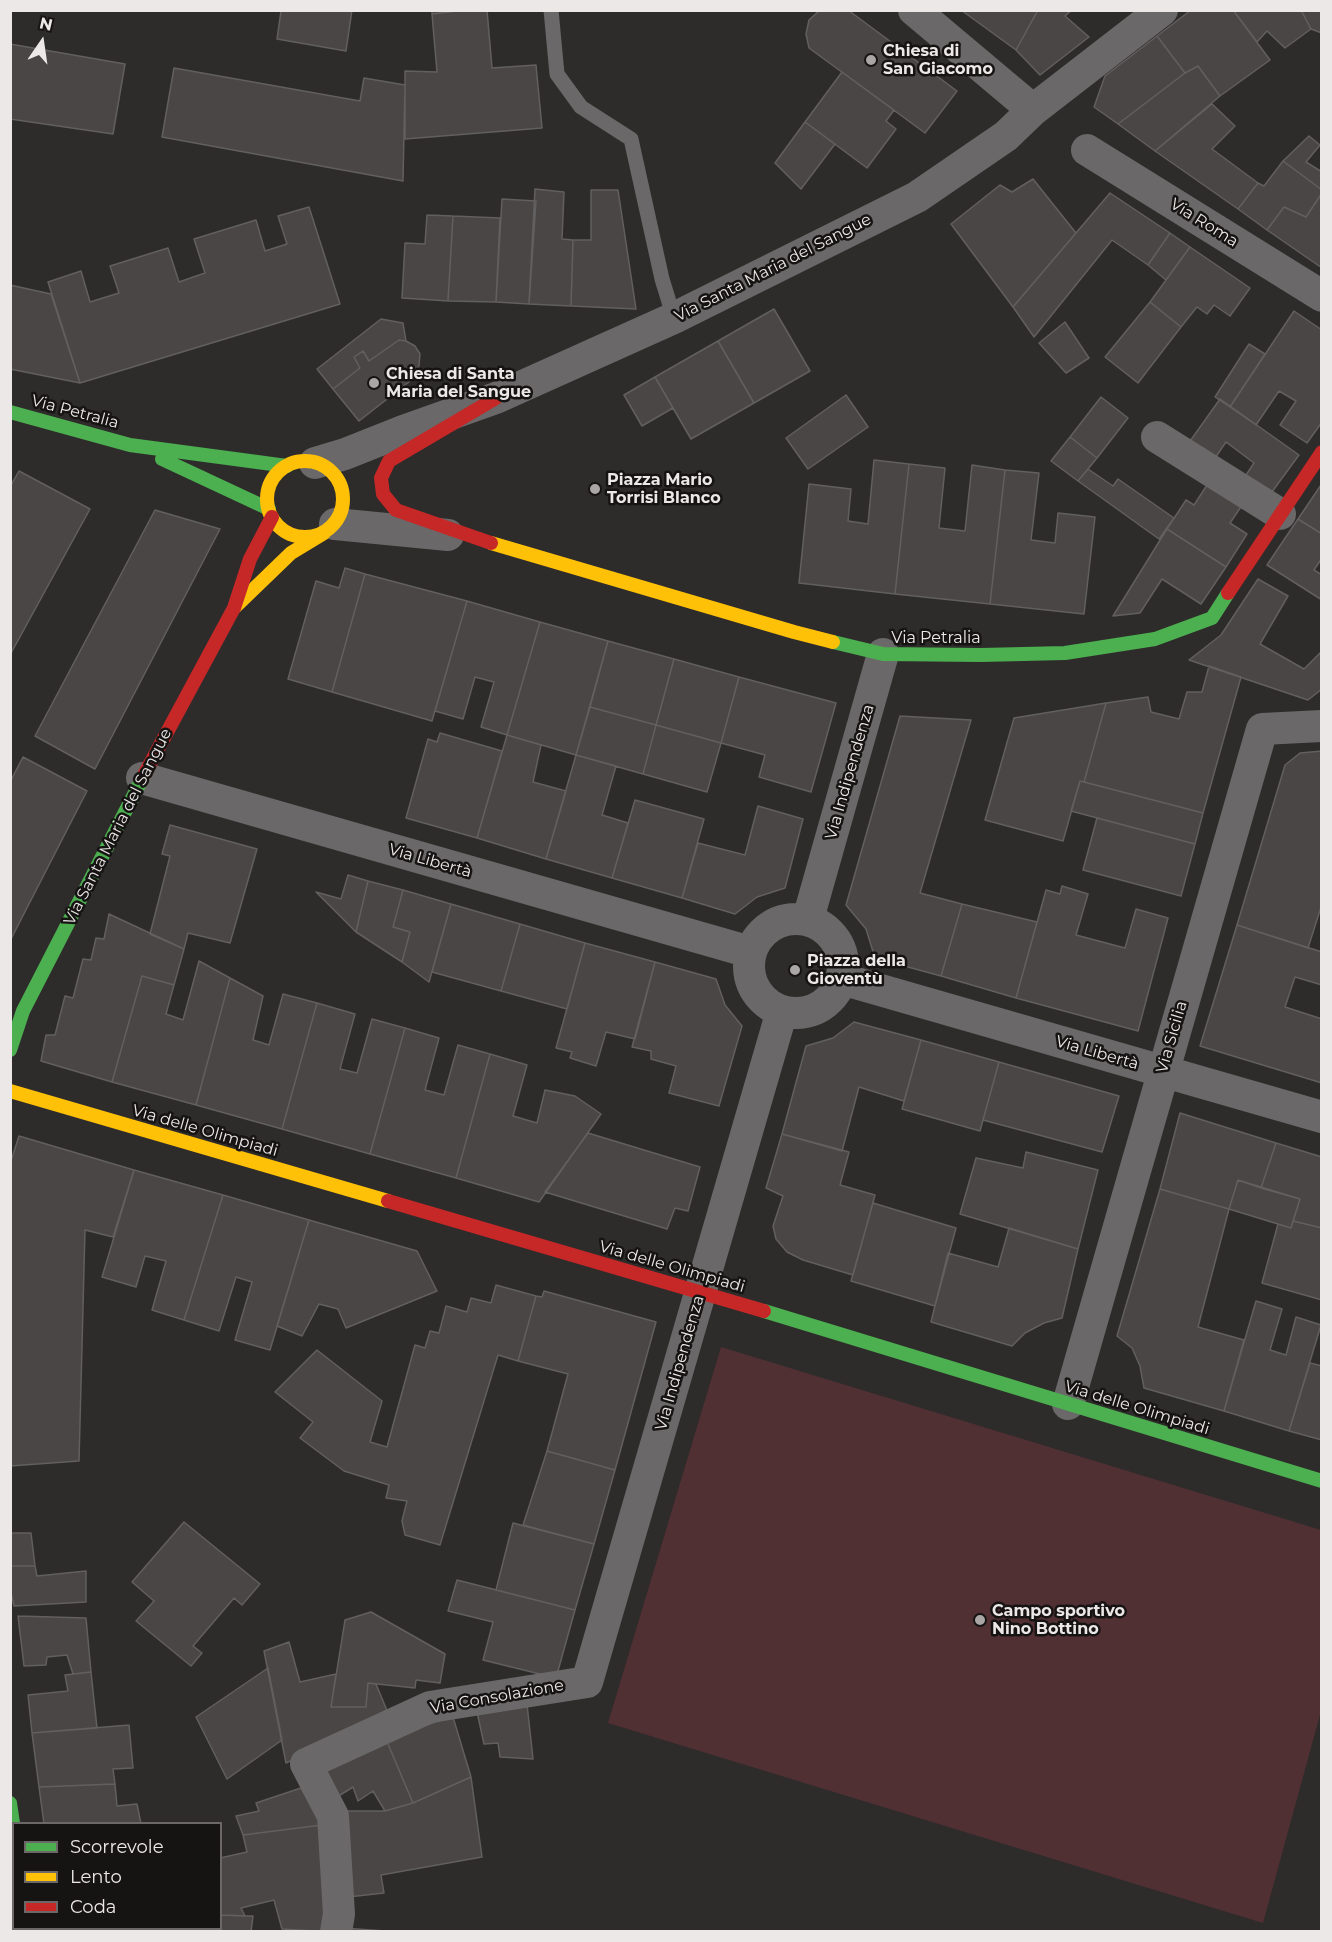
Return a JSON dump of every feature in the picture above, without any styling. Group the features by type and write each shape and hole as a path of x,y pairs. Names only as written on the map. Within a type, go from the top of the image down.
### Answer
{"street":[{"path":"914,10 1033,110"},
{"name":"Via Santa Maria del Sangue","path":"301,464 345,454 496,398 674,318 917,196 1006,136 1033,110 1162,10"},
{"name":"Via Roma","path":"1087,150 1322,296"},
{"name":"Via Petralia","path":"496,398 389,461 381,478 382,494 396,510 472,537 794,632 883,654 1065,653 1155,639 1212,618 1322,452"},
{"name":"Via Petralia","path":"10,412 130,445"},
{"path":"1157,436 1280,514"},
{"path":"130,445 301,464 329,470 339,481 344,495 342,511 329,529 291,554 234,608"},
{"path":"130,445 270,513"},
{"path":"301,464 276,475 269,488 267,503 270,513 281,529 294,536 309,537 329,529 472,537"},
{"path":"234,608 250,559 270,513"},
{"name":"Via Santa Maria del Sangue","path":"10,1050 23,1011 142,778 234,608"},
{"name":"Via Indipendenza","path":"808,919 883,654"},
{"name":"Via Sicilia","path":"1068,1404 1262,729 1322,726"},
{"name":"Via Libertà","path":"142,778 750,952"},
{"path":"791,918 808,919 826,929 838,943 844,961 842,979 833,996 819,1007 801,1013 782,1011 766,1003 754,988 749,970 750,952 759,936 773,924 791,918"},
{"name":"Via Libertà","path":"842,979 1322,1118"},
{"name":"Via Indipendenza","path":"586,1682 782,1011"},
{"name":"Via delle Olimpiadi","path":"10,1091 701,1292 1322,1481"},
{"name":"Via Consolazione","path":"336,1932 339,1914 333,1816 306,1764 430,1707 586,1682"},
{"path":"10,1803 13,1822"}],"lane":[{"path":"551,10 557,74 581,108 631,139 662,279 674,318"}],"shaded area":[{"name":"Campo sportivo Nino Bottino","path":"721,1347 1321,1530 1321,1711 1263,1923 608,1723"}],"building":[{"path":"280,10 352,10 346,51 277,39"},
{"path":"432,10 466,10 432,14"},
{"path":"487,10 492,68 536,65 542,128 405,139 405,71 437,72 432,14"},
{"name":"Chiesa di San Giacomo","path":"820,10 848,10 957,91 925,133 809,48 806,34 809,20"},
{"path":"961,10 1038,10 1016,50"},
{"path":"1038,10 1072,10 1065,16 1089,37 1040,75 1016,50"},
{"path":"1191,10 1233,10 1270,60 1220,96 1198,66 1185,73 1157,36"},
{"path":"1233,10 1301,10 1311,29 1285,48 1267,31 1257,42"},
{"path":"1301,10 1322,10 1322,33 1311,29"},
{"path":"1157,36 1185,73 1118,124 1094,107 1105,76"},
{"path":"10,44 125,64 113,134 10,119"},
{"path":"1198,66 1220,96 1155,151 1118,124 1185,73"},
{"path":"174,68 360,101 364,78 405,85 403,181 162,137"},
{"path":"842,72 894,110 886,121 896,129 867,168 805,122"},
{"path":"1212,104 1235,126 1212,149 1258,183 1238,209 1155,151"},
{"path":"805,122 835,144 801,189 775,163"},
{"path":"1309,136 1320,145 1306,162 1322,172 1322,190 1283,161"},
{"path":"1283,161 1322,190 1322,193 1306,217 1284,207 1267,230 1238,209 1258,183 1264,186"},
{"path":"1033,179 1076,233 1013,307 951,224 1000,185 1012,192"},
{"path":"535,189 564,192 562,239 573,240 571,306 529,304"},
{"path":"591,190 618,190 636,309 571,306 573,240 591,240"},
{"path":"1110,193 1170,233 1148,265 1112,240 1034,337 1013,307"},
{"path":"1322,193 1322,268 1267,230 1284,207 1306,217"},
{"path":"502,199 536,201 529,304 496,302"},
{"path":"309,207 340,304 80,383 48,282 81,271 90,302 119,293 110,266 168,248 179,282 205,273 194,239 256,220 265,251 287,244 278,216"},
{"path":"427,215 453,216 448,301 402,298 405,243 425,244"},
{"path":"453,216 500,218 496,302 448,301"},
{"path":"1170,233 1190,247 1166,280 1148,265"},
{"path":"1190,247 1250,288 1230,316 1214,305 1207,314 1197,307 1181,327 1150,302"},
{"path":"10,285 51,294 80,383 10,369"},
{"path":"1150,302 1181,327 1138,383 1105,357"},
{"path":"774,309 810,371 754,403 718,341"},
{"path":"1294,311 1322,330 1322,422 1307,443 1280,425 1296,401 1279,391 1256,425 1230,407"},
{"path":"381,319 403,323 406,341 399,340 369,361 363,351 354,357 360,368 333,389 317,369"},
{"path":"1065,322 1089,358 1066,373 1039,343"},
{"name":"Chiesa di Santa Maria del Sangue","path":"399,340 415,346 420,354 419,366 414,378 359,421 333,389 360,368 354,357 363,351 369,361"},
{"path":"718,341 754,403 691,439 655,377"},
{"path":"1249,344 1265,354 1230,407 1215,397"},
{"path":"655,377 673,408 642,426 624,395"},
{"path":"846,395 868,427 808,469 786,438"},
{"path":"1101,397 1128,418 1097,458 1070,437"},
{"path":"1220,399 1299,455 1269,496 1244,478 1254,463 1226,442 1213,461 1188,444"},
{"path":"1070,437 1097,458 1078,481 1051,461"},
{"path":"874,460 909,464 895,594 799,583 809,484 851,489 848,521 868,524"},
{"path":"909,464 945,468 939,528 965,531 972,465 1005,470 990,604 895,594"},
{"path":"1088,469 1113,486 1118,479 1174,518 1159,539 1078,481"},
{"path":"1005,470 1039,473 1031,540 1055,543 1058,513 1095,517 1084,614 990,604"},
{"path":"19,471 90,509 10,655 10,487"},
{"path":"1211,479 1245,501 1230,523 1247,534 1226,567 1167,529 1186,500 1194,505"},
{"path":"1322,486 1322,534 1298,519"},
{"path":"155,510 220,529 95,769 35,736"},
{"path":"1298,519 1322,534 1322,558 1314,570 1322,575 1322,600 1267,565"},
{"path":"1167,529 1226,567 1201,604 1162,579 1140,613 1113,616"},
{"path":"345,568 365,574 332,692 288,679 316,581 339,588"},
{"path":"365,574 467,601 432,721 332,692"},
{"path":"1258,579 1288,596 1260,644 1304,669 1322,651 1322,689 1308,700 1189,660 1221,635"},
{"path":"467,601 540,622 507,735 481,727 494,682 475,677 463,719 435,711"},
{"path":"540,622 608,641 576,755 507,735"},
{"path":"608,641 674,659 656,725 590,707"},
{"path":"674,659 739,677 721,743 656,725"},
{"path":"1209,666 1241,677 1203,813 1084,782 1106,703 1148,697 1151,712 1179,719 1187,692 1202,692"},
{"path":"739,677 836,703 811,792 759,777 765,755 721,743"},
{"path":"1106,703 1084,782 1080,781 1063,841 985,820 1014,718"},
{"path":"590,707 656,725 643,774 576,755"},
{"path":"900,716 971,720 920,893 962,904 941,976 875,958 866,929 846,905"},
{"path":"656,725 721,743 707,792 643,774"},
{"path":"440,733 502,751 477,838 406,818 428,739 437,742"},
{"path":"507,735 541,745 533,782 566,791 546,859 477,838"},
{"path":"1322,751 1322,904 1308,948 1237,925 1285,765 1300,753"},
{"path":"576,755 616,766 602,815 628,823 612,878 546,859"},
{"path":"23,757 87,791 10,941 10,782"},
{"path":"1080,781 1203,813 1195,844 1071,811"},
{"path":"635,800 704,819 682,898 612,878"},
{"path":"758,806 803,819 785,888 757,897 735,914 682,898 698,843 745,855"},
{"path":"1097,818 1195,844 1181,896 1083,870"},
{"path":"170,825 257,849 230,943 188,933 184,949 150,934 170,856 162,854"},
{"path":"348,875 368,881 356,932 316,892 341,899"},
{"path":"368,881 403,890 393,927 410,932 402,962 356,932"},
{"path":"1062,886 1088,894 1076,935 1125,948 1136,909 1168,918 1138,1031 1016,998 1046,890 1060,894"},
{"path":"403,890 451,904 429,982 402,962 410,932 393,927"},
{"path":"451,904 520,924 501,991 432,972"},
{"path":"962,904 1037,922 1016,998 941,976"},
{"path":"109,914 184,949 174,985 142,976 112,1082 41,1061 46,1035 55,1035 65,996 73,998 83,959 91,960 96,938 104,939"},
{"path":"520,924 585,943 567,1009 501,991"},
{"path":"1237,925 1322,952 1322,985 1295,977 1285,1007 1322,1019 1322,1083 1200,1046"},
{"path":"585,943 655,962 635,1039 606,1032 596,1066 570,1058 572,1052 556,1048"},
{"path":"199,961 230,978 196,1105 112,1082 142,976 174,985 166,1014 183,1020"},
{"path":"655,962 716,979 725,1005 742,1026 719,1106 669,1093 676,1066 651,1059 651,1051 632,1047"},
{"path":"230,978 263,996 253,1040 269,1045 283,994 317,1003 282,1129 196,1105"},
{"path":"317,1003 355,1014 340,1069 357,1073 372,1019 405,1028 370,1154 282,1129"},
{"path":"854,1022 921,1040 904,1101 859,1087 842,1151 782,1134 806,1046 833,1038"},
{"path":"405,1028 439,1038 425,1090 444,1095 458,1045 490,1054 456,1178 370,1154"},
{"path":"921,1040 999,1062 980,1131 902,1109"},
{"path":"490,1054 527,1065 513,1116 537,1123 545,1090 575,1096 601,1114 539,1202 456,1178"},
{"path":"999,1062 1119,1096 1102,1152 983,1120"},
{"path":"1180,1113 1276,1143 1261,1188 1238,1180 1229,1209 1160,1189"},
{"path":"588,1133 700,1167 688,1211 675,1208 667,1229 545,1192"},
{"path":"782,1134 849,1152 840,1185 875,1195 853,1275 803,1260 787,1252 776,1239 773,1226 783,1196 766,1188"},
{"path":"19,1136 134,1170 113,1237 85,1230 79,1461 10,1466 10,1164"},
{"path":"1276,1143 1322,1157 1322,1228 1293,1221 1300,1199 1261,1188"},
{"path":"1026,1152 1098,1170 1078,1249 960,1214 976,1158 1023,1168"},
{"path":"134,1170 223,1195 184,1320 152,1310 166,1261 145,1256 136,1287 102,1277"},
{"path":"1238,1180 1300,1199 1291,1228 1229,1209"},
{"path":"1160,1189 1229,1209 1198,1327 1244,1340 1224,1411 1144,1388 1140,1366 1132,1348 1117,1336"},
{"path":"223,1195 309,1220 270,1350 235,1340 252,1282 236,1277 219,1331 184,1320"},
{"path":"873,1203 956,1228 935,1306 851,1281"},
{"path":"309,1220 417,1251 437,1291 346,1328 338,1309 319,1304 302,1336 277,1326"},
{"path":"1293,1221 1322,1228 1322,1300 1262,1283 1278,1224 1291,1228"},
{"path":"1009,1228 1078,1249 1062,1318 1044,1323 1025,1333 1012,1346 931,1322 948,1253 998,1267"},
{"path":"496,1285 536,1296 518,1361 498,1355 440,1545 405,1535 402,1521 407,1501 386,1498 389,1485 344,1471 300,1438 313,1422 275,1392 317,1350 382,1401 370,1442 387,1447 415,1345 425,1348 430,1331 439,1333 446,1306 467,1312 471,1298 491,1303"},
{"path":"544,1291 656,1322 615,1470 547,1451 568,1374 518,1361 536,1296 542,1297"},
{"path":"1256,1301 1282,1309 1270,1350 1286,1355 1296,1317 1321,1325 1289,1431 1224,1411"},
{"path":"1310,1363 1322,1366 1322,1440 1289,1431"},
{"path":"547,1451 615,1470 594,1544 523,1525"},
{"path":"184,1522 260,1584 242,1605 234,1598 193,1646 202,1653 191,1666 136,1621 154,1601 132,1582"},
{"path":"513,1523 594,1544 575,1610 496,1590"},
{"path":"10,1533 31,1533 35,1566 10,1566"},
{"path":"10,1566 35,1566 37,1576 86,1571 86,1602 14,1606 10,1588"},
{"path":"457,1580 575,1610 556,1678 483,1660 493,1622 448,1611"},
{"path":"371,1612 445,1654 440,1683 416,1680 415,1688 368,1683 366,1707 331,1707 345,1620"},
{"path":"18,1616 86,1618 91,1672 73,1674 67,1655 47,1657 46,1665 24,1666"},
{"path":"289,1642 300,1682 336,1674 331,1707 366,1707 368,1683 376,1684 388,1713 286,1763 264,1651"},
{"path":"268,1668 282,1740 227,1779 196,1717"},
{"path":"91,1672 97,1728 32,1733 28,1695 68,1691 65,1675"},
{"path":"527,1704 533,1759 500,1757 498,1743 484,1744 477,1712"},
{"path":"453,1717 471,1777 413,1803 385,1737"},
{"path":"129,1725 133,1768 113,1769 115,1784 39,1787 32,1733"},
{"path":"385,1737 413,1803 385,1811 373,1791 358,1801 353,1787 337,1797 325,1767"},
{"path":"471,1777 482,1857 381,1875 384,1893 348,1897 340,1811 385,1811 413,1803"},
{"path":"115,1784 117,1806 137,1804 141,1822 44,1822 39,1787"},
{"path":"301,1788 322,1825 243,1835 236,1816 259,1811 256,1803"},
{"path":"322,1825 330,1932 282,1929 274,1900 241,1908 245,1916 222,1915 222,1858 247,1852 243,1835"},
{"path":"222,1915 253,1916 251,1932 217,1932 217,1930 222,1930"},
{"path":"343,1928 399,1932 343,1932"},
{"path":"183,1930 217,1930 217,1932 183,1932"}],"traffic: fast":[{"path":"10,412 130,445 287,466"},
{"path":"162,459 269,509"},
{"path":"833,642 883,654 1065,653 1155,639 1212,618 1228,593"},
{"path":"10,1050 23,1011 144,775"},
{"path":"764,1311 1322,1481"},
{"path":"10,1803 13,1822"}],"traffic: slow":[{"path":"305,461 319,464 332,472 340,485 343,499 340,513 332,526 319,534 305,537 291,534 278,526 270,513 267,499 270,485 278,472 291,464 305,461"},
{"path":"235,607 291,553 324,533"},
{"path":"491,543 833,642"},
{"path":"10,1091 388,1201"}],"traffic: jam":[{"path":"491,543 396,510 383,494 381,478 389,461 496,398"},
{"path":"1228,593 1322,452"},
{"path":"144,775 234,608 250,559 272,517"},
{"path":"388,1201 764,1311"}],"place":[{"name":"Chiesa di San Giacomo","path":"871,60"},
{"name":"Chiesa di Santa Maria del Sangue","path":"374,383"},
{"name":"Piazza Mario Torrisi Blanco","path":"595,489"},
{"name":"Piazza della Gioventù","path":"795,970"},
{"name":"Campo sportivo Nino Bottino","path":"980,1620"}]}
